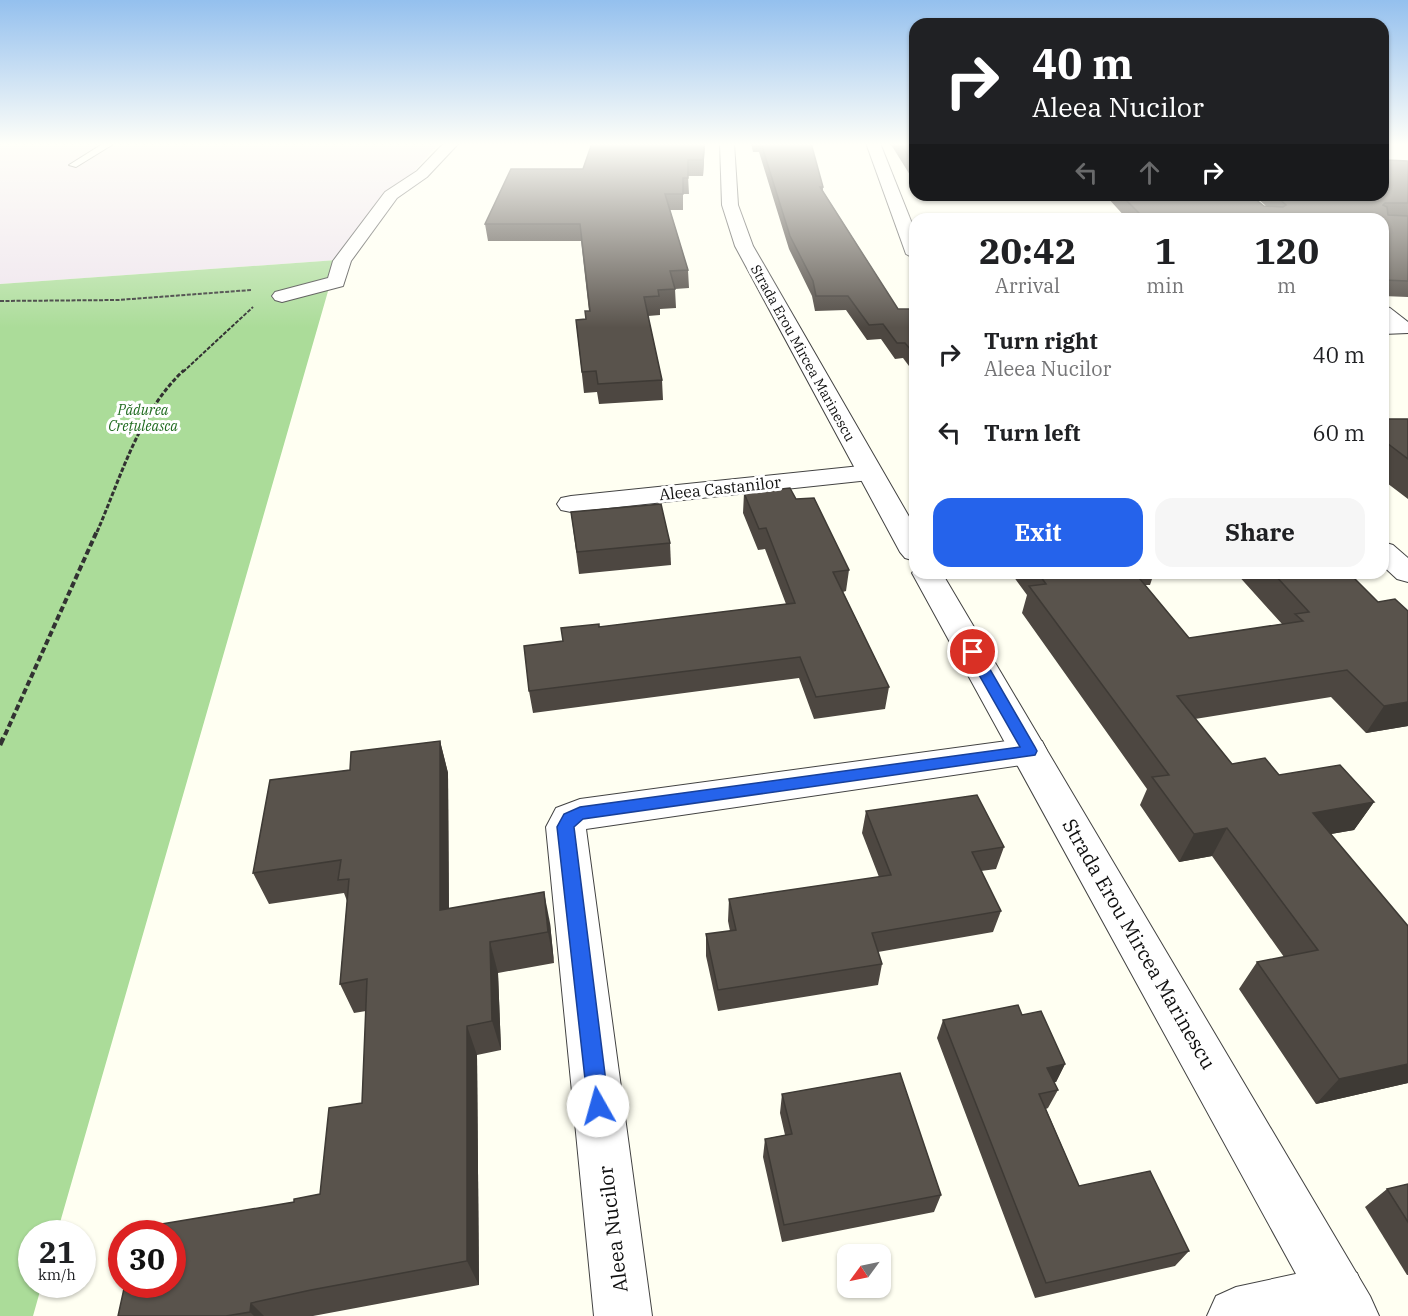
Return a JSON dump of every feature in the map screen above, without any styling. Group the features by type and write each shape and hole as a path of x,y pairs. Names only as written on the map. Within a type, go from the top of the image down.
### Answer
{"street":[{"path":"282,296 336,282 342,261 384,204"},
{"name":"Strada Erou Mircea Marinescu","path":"730,204 744,246 909,541"},
{"path":"896,204 909,238"},
{"name":"Aleea Castanilor","path":"571,504 870,473"},
{"path":"1389,556 1408,573"},
{"name":"Strada Erou Mircea Marinescu","path":"930,579 1344,1305"},
{"name":"Aleea Nucilor","path":"623,1316 566,827 570,819 580,814 1029,751"},
{"path":"1236,1316 1344,1305"}],"path":[{"path":"0,301 118,300 254,290"},
{"path":"0,745 53,633 147,416 166,387 254,306"}],"shaded area":[{"path":"0,204 385,204 337,260 0,284"}],"green space":[{"name":"Pădurea Crețuleasca","path":"337,260 61,1220 18,1220 18,1298 38,1298 33,1316 0,1316 0,284"}],"building":[{"path":"494,204 668,204 688,270 670,271 675,289 658,290 659,296 644,297 662,380 598,384 596,371 582,372 576,320 586,319 585,311 590,311 580,224 485,224"},
{"path":"780,204 831,204 898,309 909,309 909,348 905,343 897,343 883,324 869,325 848,296 816,296 813,281 790,236"},
{"path":"1130,204 1262,204 1283,207 1286,205 1384,204 1387,207 1388,213 1139,213"},
{"path":"1389,215 1408,216 1408,281 1389,280"},
{"path":"1389,419 1408,419 1408,459 1389,445"},
{"path":"790,488 796,499 814,498 849,570 833,572 889,687 816,697 800,657 529,691 524,646 563,641 561,628 599,624 599,627 795,603 766,528 759,529 744,493"},
{"path":"661,504 670,543 577,552 571,512"},
{"path":"1042,579 1140,579 1189,638 1303,621 1295,614 1309,612 1279,579 1355,579 1378,602 1395,599 1408,611 1408,702 1384,706 1347,670 1177,696 1232,764 1265,758 1279,775 1340,765 1374,802 1313,813 1408,926 1408,1064 1339,1079 1257,962 1318,950 1227,828 1194,834 1152,777 1169,775 1029,586 1046,584"},
{"path":"440,741 440,910 544,892 548,932 490,942 492,1021 467,1026 467,1261 251,1303 250,1312 226,1316 118,1316 122,1298 186,1298 186,1220 294,1202 294,1199 320,1194 329,1108 362,1103 367,979 340,984 349,879 338,880 341,860 253,873 270,780 350,770 351,752"},
{"path":"977,795 1004,847 972,852 1001,911 872,933 882,964 718,990 706,934 736,930 729,899 891,875 866,811"},
{"path":"1018,1005 1022,1015 1041,1011 1065,1064 1047,1068 1058,1090 1039,1094 1079,1186 1150,1171 1189,1251 1046,1283 943,1020"},
{"path":"900,1073 941,1195 784,1225 765,1139 792,1134 782,1094"},
{"path":"1408,1184 1408,1222 1387,1189"}],"route":[{"path":"598,1106 566,827 570,819 580,814 1029,751 973,652"}]}
